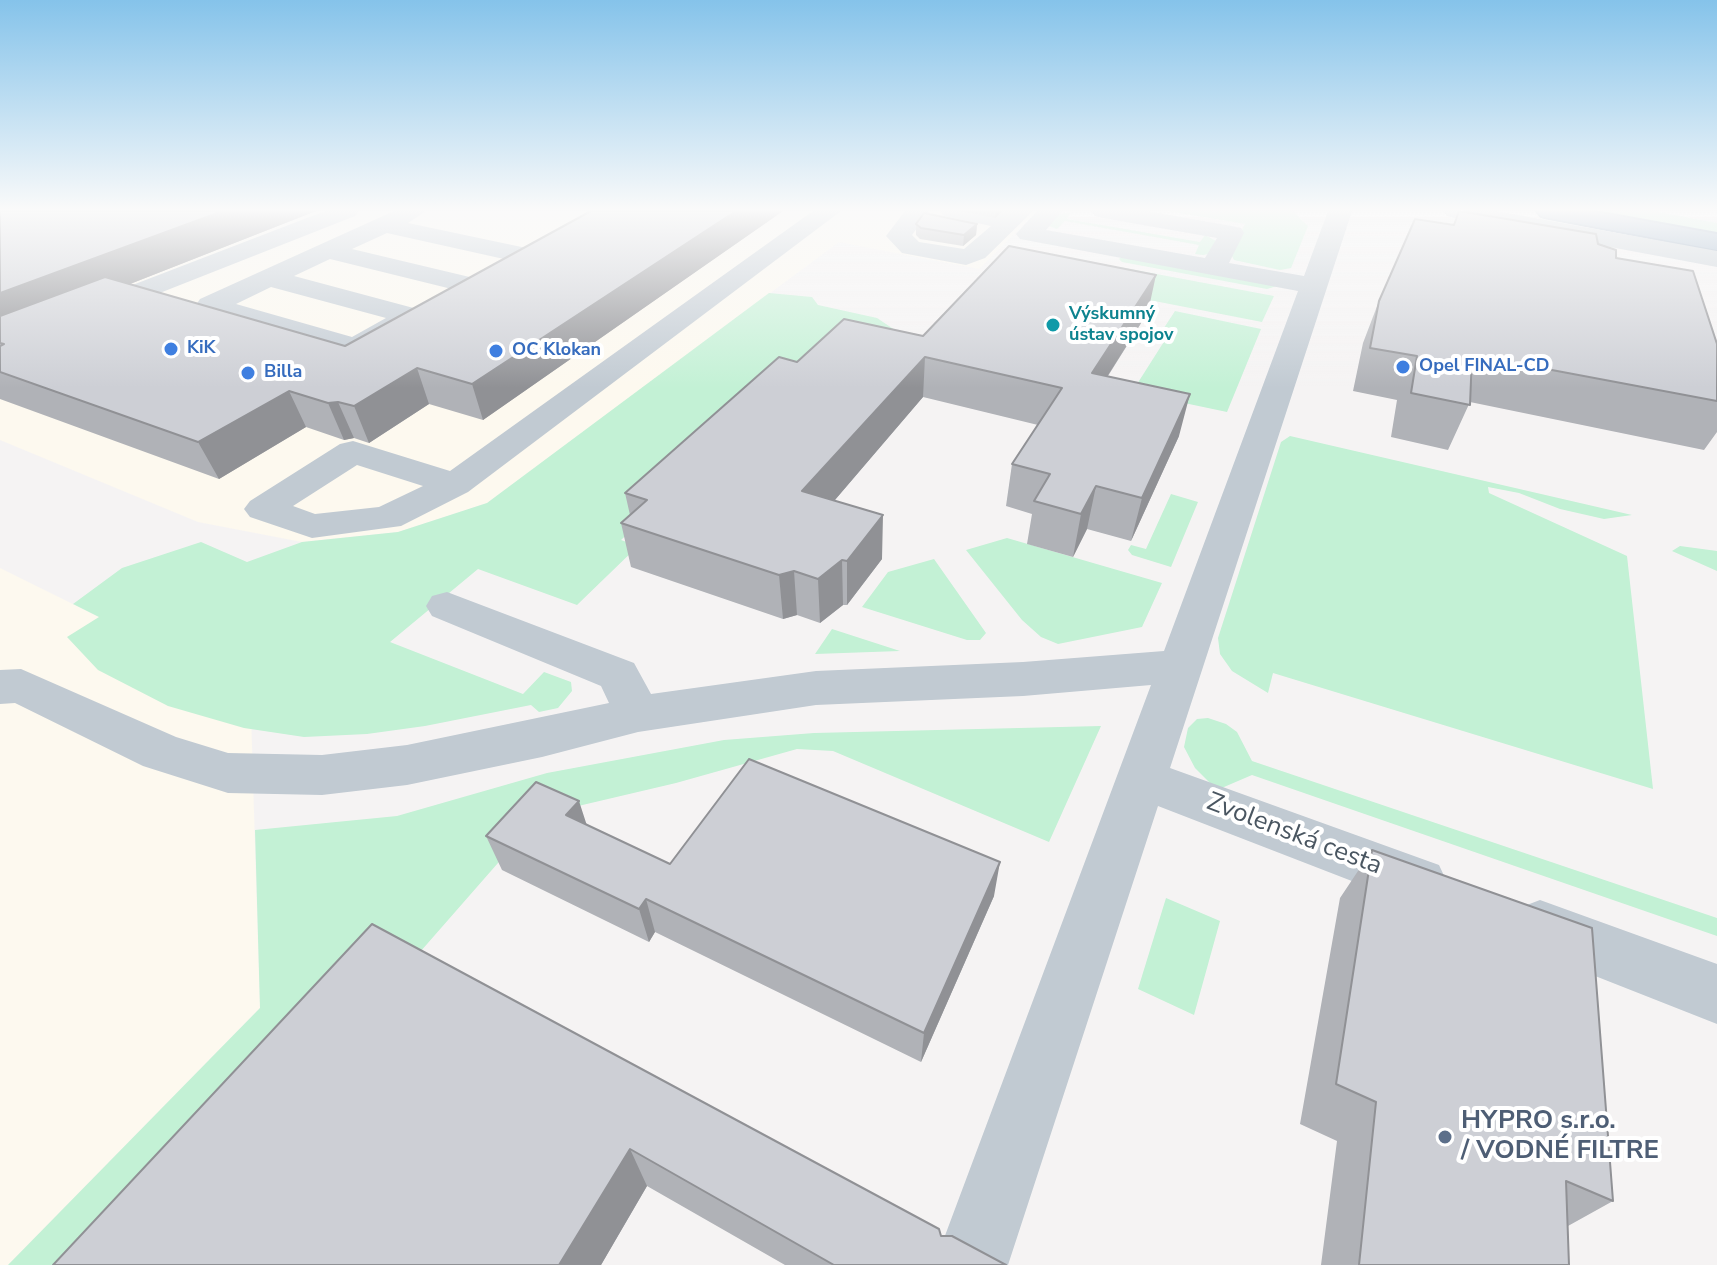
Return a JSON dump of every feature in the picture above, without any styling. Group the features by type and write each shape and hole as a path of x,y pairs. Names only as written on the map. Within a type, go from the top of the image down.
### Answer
{"street":[{"path":"0,347 196,270"},
{"path":"286,270 210,305 355,347 495,270"},
{"path":"406,270 468,285"},
{"path":"455,484 748,270"},
{"path":"1224,270 1313,286"},
{"path":"971,1265 1319,270"},
{"path":"268,278 411,316"},
{"path":"447,606 618,675 638,714"},
{"path":"0,687 21,686 161,752 228,773 322,775 407,765 542,738 638,714 816,688 1023,679 1181,666"},
{"name":"Zvolenská cesta","path":"1141,778 1717,994"}],"shaded area":[{"path":"0,270 801,270 487,503 398,532 302,542 198,522 0,440"},
{"path":"0,568 99,617 250,681 260,1008 8,1265 0,1265"}],"green space":[{"path":"1111,270 1135,270 1274,296 1262,322 1098,290"},
{"path":"1165,270 1195,270 1277,286 1267,289"},
{"path":"769,293 812,297 818,305 877,318 913,342 928,367 685,480 621,540 638,546 577,605 478,569 390,642 523,694 544,672 571,682 572,691 558,708 539,712 531,705 425,726 367,734 304,737 244,728 168,706 98,670 67,637 99,617 73,604 122,568 201,542 247,562 302,542 398,532 487,503"},
{"path":"1175,311 1261,329 1227,412 1132,392 1165,340 1158,337"},
{"path":"1290,436 1632,515 1604,519 1560,509 1519,493 1488,487 1489,493 1627,556 1653,789 1273,673 1268,693 1232,671 1220,654 1218,638 1281,442"},
{"path":"1171,494 1198,502 1171,567 1132,555 1128,550 1131,545 1146,549"},
{"path":"1007,538 1162,583 1142,627 1058,644 1041,637 1022,620 966,550"},
{"path":"1680,546 1717,551 1717,571 1672,551"},
{"path":"934,559 986,633 980,640 967,640 862,607 888,572"},
{"path":"832,629 900,651 815,654"},
{"path":"1208,718 1226,724 1237,732 1252,761 1717,918 1717,936 1252,775 1217,790 1195,768 1184,747 1188,728 1197,719"},
{"path":"1101,726 1049,842 833,751 797,749 676,783 540,815 146,1265 8,1265 260,1008 255,830 397,816 547,773 724,740 814,733"},
{"path":"1166,898 1220,921 1194,1015 1138,989"}],"building":[{"path":"0,270 62,270 0,293"},
{"path":"483,270 646,270 472,384 417,368 354,406 328,403 289,391 198,442 0,372 0,346 4,344 0,343 0,316 105,277 345,346"},
{"path":"986,270 1131,270 1156,275 1092,373 1190,394 1142,498 1096,486 1081,514 1034,501 1050,474 1012,464 1062,388 925,357 802,491 883,515 847,561 842,560 818,579 794,571 779,575 621,523 647,500 625,493 779,357 797,362 844,319 923,336"},
{"path":"1393,270 1693,271 1717,344 1717,401 1472,355 1470,405 1411,393 1417,356 1370,348 1379,301"},
{"path":"749,759 1000,862 924,1033 646,899 639,909 486,836 536,782 579,801 566,815 670,864"},
{"path":"1372,850 1592,928 1613,1201 1566,1181 1569,1265 1359,1265 1376,1102 1336,1084"},
{"path":"372,924 939,1229 941,1236 952,1236 1006,1265 834,1265 630,1149 559,1265 53,1265"}],"place":[{"name":"Výskumný ústav spojov","path":"1053,325"},
{"name":"KiK","path":"171,349"},
{"name":"OC Klokan","path":"496,351"},
{"name":"Opel FINAL-CD","path":"1403,367"},
{"name":"Billa","path":"248,373"},
{"name":"HYPRO s.r.o. / VODNÉ FILTRE","path":"1445,1137"}]}
